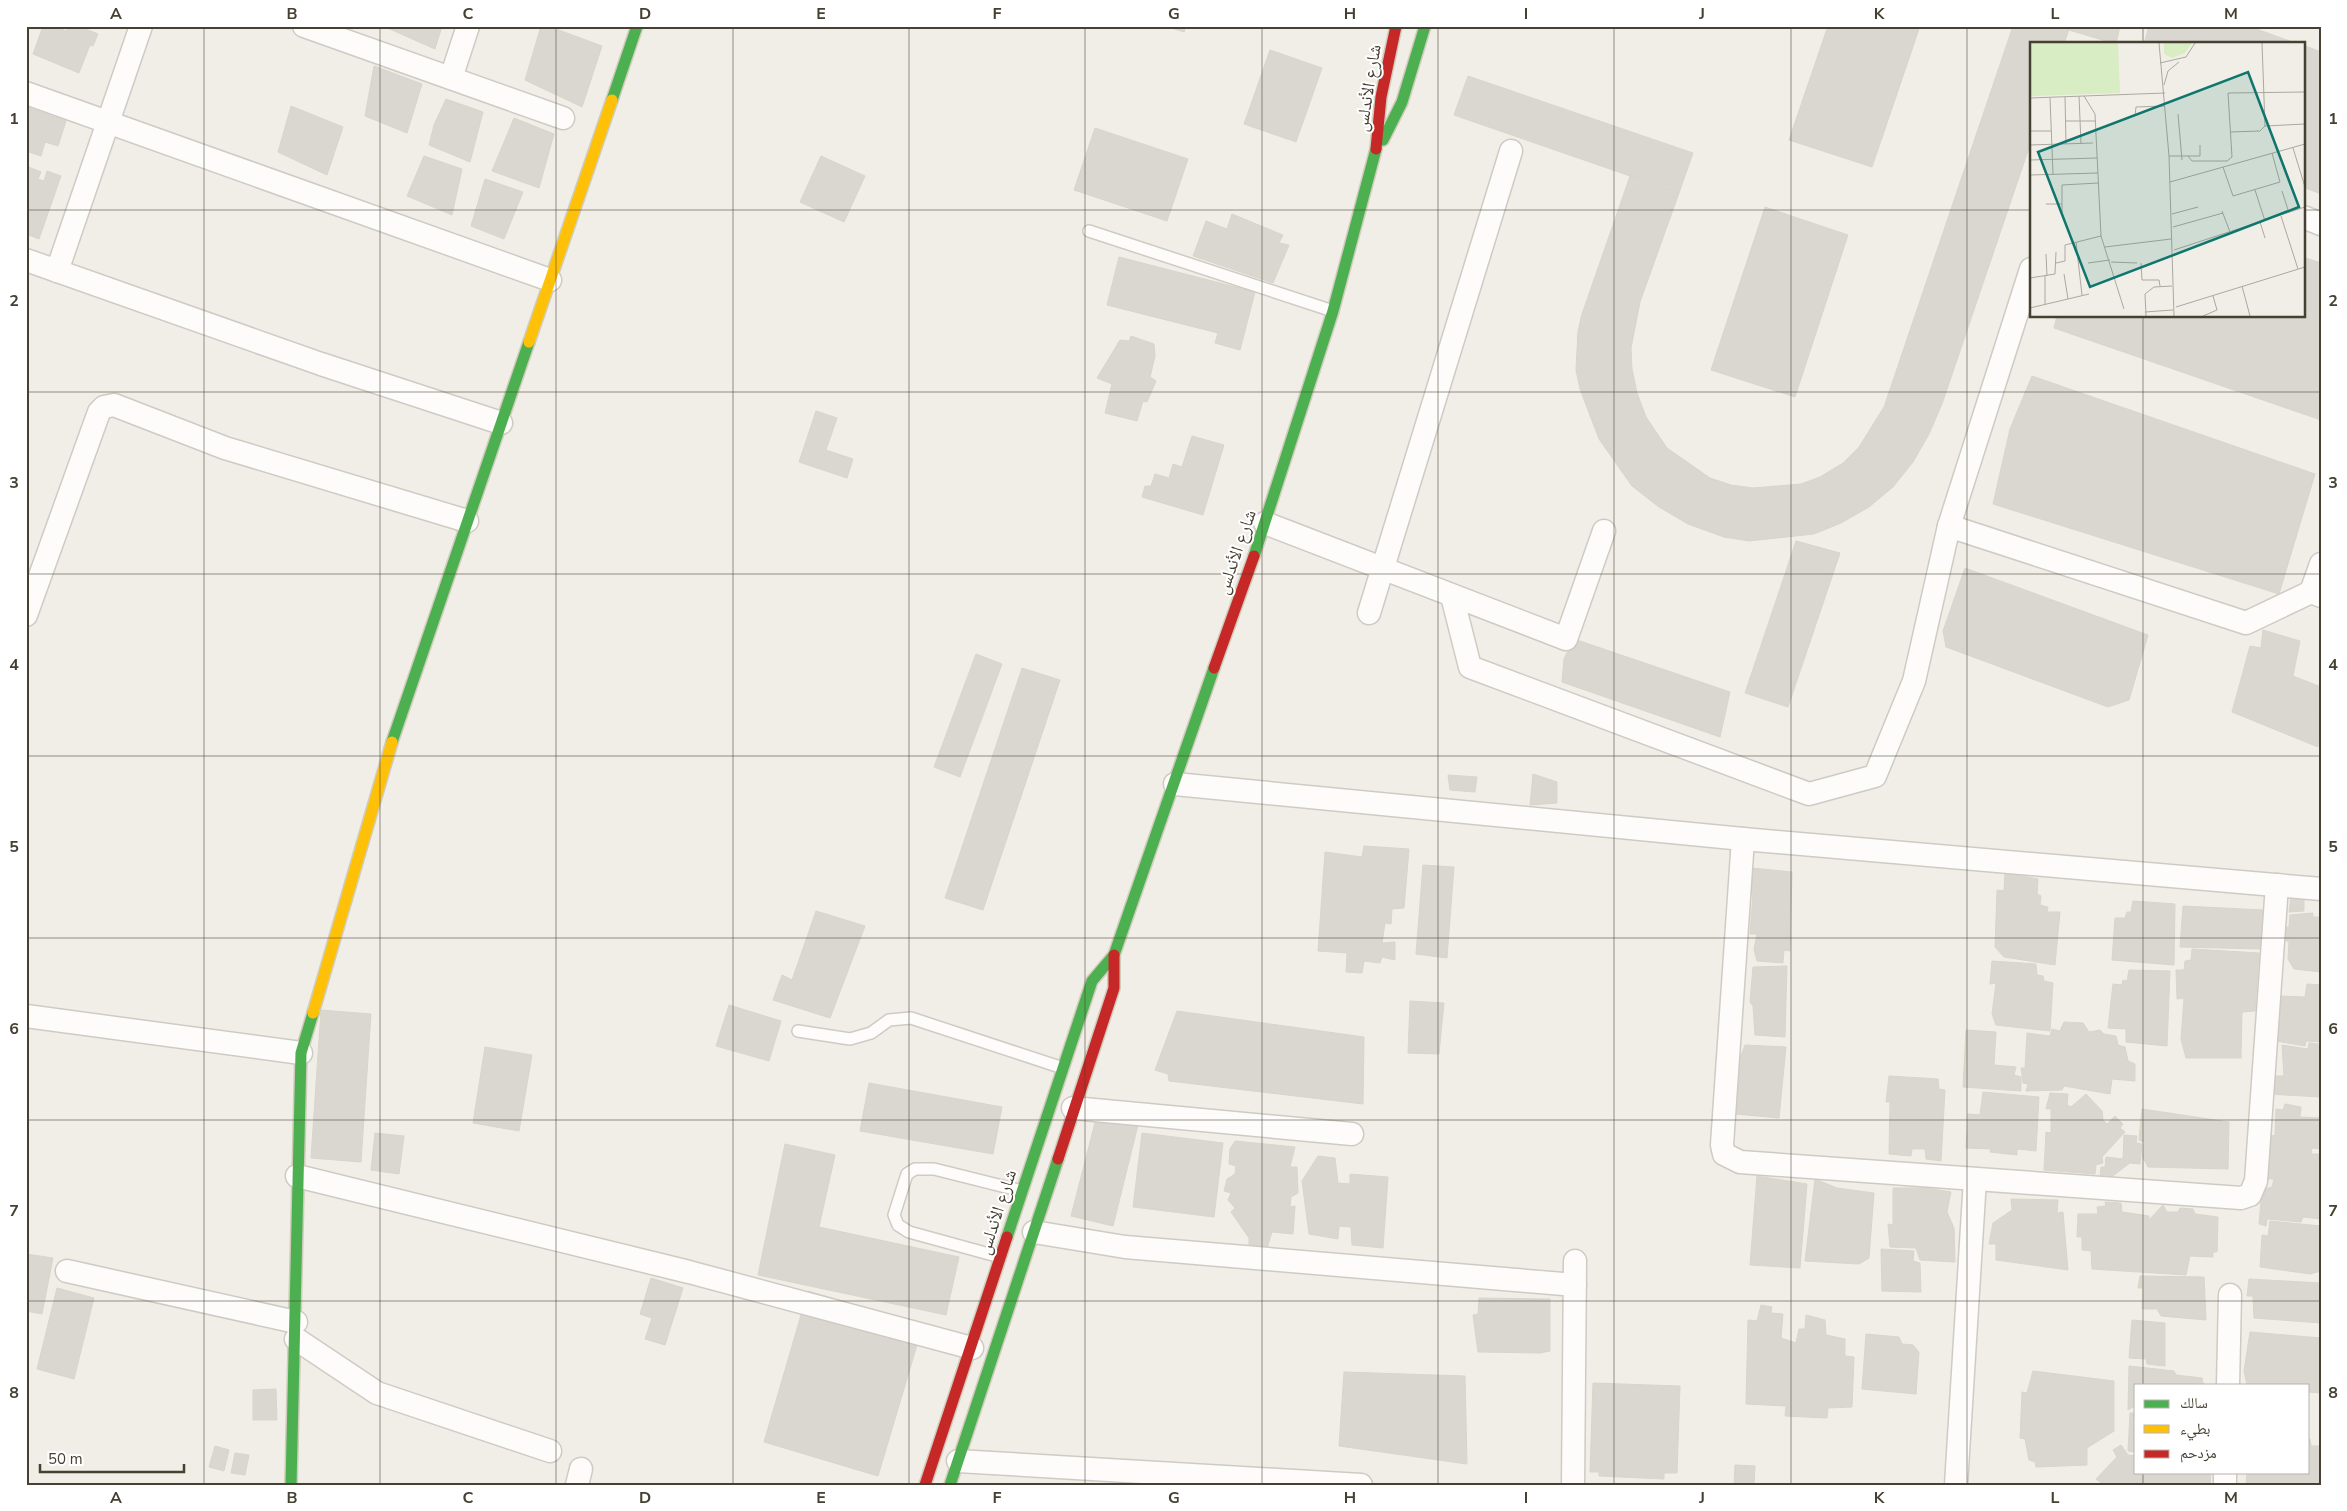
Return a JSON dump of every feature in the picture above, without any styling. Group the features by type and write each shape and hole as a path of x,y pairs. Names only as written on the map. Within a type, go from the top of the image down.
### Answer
{"main road":[{"path":"291,1485 301,1053 393,740 637,26"},
{"name":"شارع الأندلس","path":"950,1485 1114,988 1114,955 1265,523 1333,311 1376,155 1381,97 1396,26"},
{"name":"شارع الأندلس","path":"1376,155 1402,102 1424,26"},
{"name":"شارع الأندلس","path":"925,1485 972,1348 1092,981 1114,955"}],"street":[{"path":"57,271 141,26"},
{"path":"304,26 563,118"},
{"path":"451,78 468,26"},
{"path":"26,93 550,280"},
{"path":"1370,613 1511,151"},
{"path":"2304,217 2321,224"},
{"path":"26,260 322,364 501,423"},
{"path":"1452,596 1470,667 1809,794 1875,776 1914,681 1949,526 2030,272"},
{"path":"26,615 30,590 99,412 104,407 114,405 225,448 467,521"},
{"path":"1265,523 1566,639 1604,531"},
{"path":"1949,526 2246,623 2316,594 2321,564"},
{"path":"1175,784 1743,839 2321,890"},
{"path":"1743,839 1722,1145 1724,1154 1740,1162 2241,1198 2250,1195 2256,1181 2276,885"},
{"path":"28,1021 301,1053"},
{"path":"1073,1108 1352,1134"},
{"path":"297,1176 689,1272 972,1348"},
{"path":"1956,1485 1975,1179"},
{"path":"1034,1232 1125,1247 1575,1286"},
{"path":"1573,1485 1575,1261"},
{"path":"67,1271 296,1331 377,1393 550,1451"},
{"path":"2228,1384 2230,1295"},
{"path":"958,1461 1361,1485"}],"lane":[{"path":"1089,231 1333,311"},
{"path":"798,1030 850,1039 871,1033 889,1020 911,1018 1063,1068"},
{"path":"1001,1257 910,1232 898,1225 894,1215 907,1174 915,1169 934,1169 1022,1191"}],"building":[{"path":"43,26 54,26 66,31 68,26 78,26 98,34 93,46 90,45 79,73 33,54"},
{"path":"383,26 442,26 435,49"},
{"path":"541,26 548,26 602,46 582,107 525,80"},
{"path":"1166,26 1186,26 1184,32"},
{"path":"1828,26 1920,26 1872,167 1789,140"},
{"path":"2013,26 2070,26 2065,42 2030,42 2030,145 1942,404 1929,434 1913,462 1893,487 1869,507 1841,523 1814,534 1749,541 1724,537 1688,524 1659,507 1632,486 1599,439 1580,389 1576,370 1578,331 1582,314 1630,176 1679,193 1640,302 1631,348 1632,369 1637,393 1646,417 1667,448 1710,478 1731,485 1753,488 1801,484 1820,477 1843,463 1859,447 1884,407"},
{"path":"2070,26 2120,26 2116,42 2109,42 2069,30"},
{"path":"2149,26 2248,26 2292,42 2145,42"},
{"path":"2304,45 2321,52 2321,194 2304,187"},
{"path":"1270,50 1322,68 1296,142 1244,124"},
{"path":"374,66 422,84 407,133 365,116"},
{"path":"1468,76 1693,153 1679,193 1454,115"},
{"path":"446,99 483,112 470,162 429,145 434,125"},
{"path":"291,106 343,127 327,175 278,152"},
{"path":"26,107 66,121 58,146 45,142 41,156 26,151"},
{"path":"514,118 554,134 539,188 492,171"},
{"path":"1095,128 1188,159 1167,221 1074,190"},
{"path":"424,156 462,169 452,215 407,196"},
{"path":"821,156 865,176 844,222 800,202"},
{"path":"26,166 41,172 38,179 44,181 47,171 61,176 39,239 26,234"},
{"path":"485,179 523,192 504,239 471,226"},
{"path":"1765,207 1848,235 1795,397 1711,370"},
{"path":"1232,214 1283,235 1279,243 1289,245 1273,283 1193,256 1206,221 1227,229"},
{"path":"1119,257 1255,292 1240,350 1215,343 1218,333 1107,305"},
{"path":"2304,257 2321,263 2321,420 2054,328 2056,318 2304,318"},
{"path":"1131,336 1154,344 1155,356 1150,377 1156,381 1147,402 1143,401 1137,421 1105,413 1112,384 1097,378 1120,340 1129,341"},
{"path":"2032,376 2315,474 2279,594 1993,504 2010,429"},
{"path":"816,411 837,418 826,450 853,459 847,478 799,462"},
{"path":"1192,436 1224,445 1203,515 1142,497 1145,486 1151,486 1155,474 1169,478 1173,464 1182,467"},
{"path":"1796,541 1840,553 1788,707 1745,693"},
{"path":"1965,568 2148,635 2129,700 2108,707 1946,647 1943,631"},
{"path":"2263,630 2300,641 2293,676 2321,687 2318,747 2232,712 2250,646 2261,648"},
{"path":"1574,639 1730,692 1720,737 1562,682 1564,659"},
{"path":"976,654 1002,664 960,777 934,767"},
{"path":"1022,668 1060,680 983,910 945,898"},
{"path":"1533,774 1557,782 1557,803 1530,805"},
{"path":"1448,775 1477,777 1475,792 1450,790"},
{"path":"1364,846 1409,849 1404,908 1392,909 1391,924 1385,923 1382,943 1395,942 1395,960 1382,957 1380,963 1364,961 1362,973 1346,972 1347,953 1318,951 1325,852 1362,857"},
{"path":"1423,865 1454,867 1447,958 1416,954"},
{"path":"1752,868 1792,872 1790,951 1784,950 1783,963 1757,961 1754,949 1757,934 1750,934 1753,894 1749,893"},
{"path":"2005,873 2038,879 2037,894 2041,896 2040,905 2048,907 2047,912 2060,912 2055,965 2004,957 1995,947 1997,890 2004,891"},
{"path":"2291,898 2304,900 2304,911 2289,912"},
{"path":"2133,901 2175,904 2174,965 2112,960 2115,918 2125,918 2127,912 2131,912"},
{"path":"2183,906 2263,910 2262,949 2180,947"},
{"path":"816,911 865,926 830,1018 773,1000 782,975 792,980"},
{"path":"2313,913 2313,917 2321,917 2321,972 2294,969 2288,959 2289,942 2285,940 2285,927 2289,927 2290,915"},
{"path":"2192,949 2259,953 2255,1011 2242,1012 2241,1058 2186,1058 2181,1039 2184,998 2177,999 2176,970 2184,970 2185,961 2191,960"},
{"path":"1992,961 2036,964 2037,975 2043,976 2044,981 2053,983 2050,1031 1996,1025 1992,1014 1996,983 1990,984"},
{"path":"1787,966 1785,1037 1755,1035 1753,1006 1750,1002 1753,967"},
{"path":"2129,970 2170,971 2167,1046 2126,1042 2126,1029 2108,1028 2113,984 2122,985 2123,980 2127,981"},
{"path":"2307,984 2321,985 2321,1042 2306,1041 2305,1046 2276,1041 2279,996 2305,997"},
{"path":"1410,1001 1444,1003 1439,1054 1408,1053"},
{"path":"729,1005 781,1021 769,1061 716,1046"},
{"path":"321,1010 371,1014 361,1162 311,1158"},
{"path":"1177,1011 1364,1037 1363,1104 1169,1081 1168,1074 1155,1070"},
{"path":"2064,1022 2083,1023 2089,1032 2100,1030 2104,1034 2116,1036 2118,1045 2125,1047 2128,1061 2135,1064 2135,1081 2112,1079 2110,1094 2064,1086 2062,1090 2026,1091 2028,1084 2023,1083 2021,1068 2025,1068 2027,1033 2050,1036 2052,1029 2060,1031"},
{"path":"1966,1030 1996,1032 1994,1065 2016,1067 2014,1075 2021,1077 2021,1091 1963,1087"},
{"path":"2309,1043 2318,1044 2321,1049 2321,1097 2267,1094 2270,1076 2284,1076 2282,1045 2308,1049"},
{"path":"1745,1045 1786,1047 1779,1118 1736,1114 1739,1080 1736,1070"},
{"path":"485,1047 532,1055 519,1131 473,1123"},
{"path":"1889,1076 1938,1079 1939,1089 1945,1090 1941,1161 1926,1159 1925,1149 1912,1149 1911,1156 1889,1154 1890,1102 1886,1102"},
{"path":"869,1083 1002,1107 993,1154 860,1131"},
{"path":"1983,1092 2039,1097 2036,1151 2017,1149 2017,1155 1990,1152 1991,1149 1966,1148 1968,1114 1980,1115"},
{"path":"2050,1093 2068,1094 2067,1105 2071,1107 2086,1094 2102,1111 2103,1120 2107,1124 2115,1116 2123,1124 2120,1128 2125,1132 2102,1157 2103,1163 2096,1165 2095,1174 2044,1170 2046,1132 2051,1133 2051,1109 2046,1109"},
{"path":"2285,1104 2301,1107 2300,1117 2321,1118 2321,1149 2312,1148 2311,1154 2321,1154 2321,1219 2303,1217 2301,1222 2267,1219 2266,1226 2259,1224 2262,1190 2272,1187 2274,1179 2267,1179 2269,1135 2275,1136 2276,1109 2283,1110"},
{"path":"2142,1109 2229,1122 2228,1169 2148,1167 2143,1158 2144,1142 2139,1140"},
{"path":"1097,1115 1138,1125 1113,1226 1071,1216"},
{"path":"375,1133 404,1136 399,1174 371,1170"},
{"path":"1142,1133 1223,1143 1214,1217 1133,1207"},
{"path":"2124,1135 2137,1136 2136,1143 2142,1144 2140,1164 2130,1163 2110,1178 2100,1177 2101,1167 2105,1167 2106,1157 2123,1159"},
{"path":"1235,1141 1295,1147 1290,1167 1297,1167 1298,1193 1291,1197 1290,1207 1295,1206 1293,1234 1272,1232 1267,1248 1249,1246 1249,1238 1231,1212 1235,1208 1228,1200 1231,1193 1224,1191 1227,1179 1235,1174 1236,1166 1229,1164 1230,1149"},
{"path":"785,1144 835,1155 819,1227 959,1257 946,1315 758,1275"},
{"path":"1318,1156 1335,1158 1338,1183 1350,1184 1350,1174 1388,1177 1383,1248 1352,1245 1351,1227 1339,1226 1338,1239 1309,1234 1302,1181"},
{"path":"1757,1176 1807,1184 1800,1268 1750,1265"},
{"path":"1815,1179 1837,1188 1874,1193 1869,1258 1859,1264 1805,1261"},
{"path":"1893,1188 1927,1188 1951,1192 1947,1212 1954,1228 1955,1262 1920,1260 1916,1248 1890,1247 1888,1224 1893,1225"},
{"path":"2011,1199 2058,1200 2057,1213 2063,1212 2068,1270 1996,1260 1996,1244 1989,1244 1993,1223 2012,1210"},
{"path":"2105,1202 2121,1203 2122,1212 2149,1216 2149,1220 2163,1205 2167,1212 2178,1212 2180,1208 2193,1209 2195,1214 2218,1217 2217,1252 2213,1252 2213,1257 2190,1256 2186,1275 2092,1269 2091,1251 2082,1250 2082,1237 2077,1237 2078,1214 2098,1214 2097,1207 2106,1206"},
{"path":"2270,1221 2321,1226 2321,1271 2310,1274 2260,1267 2262,1235 2268,1236"},
{"path":"1881,1249 1914,1251 1913,1261 1920,1263 1921,1292 1882,1291"},
{"path":"26,1254 53,1258 42,1314 26,1311"},
{"path":"2140,1276 2204,1277 2206,1320 2161,1316 2157,1309 2142,1309 2143,1288 2138,1288"},
{"path":"651,1278 683,1288 665,1345 645,1339 652,1318 640,1314"},
{"path":"2249,1279 2321,1283 2321,1323 2254,1318 2253,1296 2247,1296"},
{"path":"57,1288 94,1298 74,1379 37,1369"},
{"path":"808,1291 923,1325 878,1476 764,1442"},
{"path":"1479,1298 1550,1299 1550,1351 1540,1353 1478,1352 1473,1315 1478,1314"},
{"path":"1761,1305 1772,1307 1771,1313 1783,1314 1781,1338 1796,1343 1799,1329 1805,1329 1806,1315 1825,1320 1826,1335 1845,1339 1845,1356 1854,1357 1852,1407 1828,1408 1827,1418 1785,1416 1786,1406 1746,1404 1748,1320 1757,1321"},
{"path":"2132,1320 2165,1323 2165,1366 2147,1364 2146,1359 2129,1358"},
{"path":"2250,1332 2321,1338 2321,1393 2310,1392 2310,1384 2247,1384 2244,1371"},
{"path":"1866,1334 1899,1337 1902,1344 1913,1345 1919,1352 1916,1394 1862,1389"},
{"path":"2129,1366 2174,1371 2176,1375 2202,1378 2203,1384 2134,1384 2134,1406 2128,1410"},
{"path":"2033,1371 2114,1381 2114,1431 2087,1448 2087,1465 2036,1467 2035,1462 2029,1460 2025,1439 2020,1438 2022,1392 2027,1393"},
{"path":"1344,1372 1465,1376 1467,1464 1339,1446"},
{"path":"1593,1383 1680,1386 1677,1473 1664,1473 1664,1479 1599,1476 1599,1472 1590,1472"},
{"path":"276,1389 277,1420 253,1420 253,1390"},
{"path":"2130,1413 2134,1413 2134,1452 2128,1451"},
{"path":"2310,1439 2311,1446 2321,1446 2321,1485 2246,1485 2247,1474 2310,1474"},
{"path":"2121,1445 2128,1455 2134,1456 2134,1474 2211,1474 2210,1485 2104,1485 2096,1479 2117,1457 2113,1450"},
{"path":"215,1446 229,1450 224,1471 209,1467"},
{"path":"235,1453 249,1455 245,1475 231,1473"},
{"path":"1735,1465 1755,1466 1754,1485 1734,1485"}],"traffic: fast":[{"path":"612,100 637,26"},
{"path":"1383,140 1402,102 1425,26"},
{"path":"1254,556 1333,311 1376,149"},
{"path":"392,742 529,342"},
{"path":"1007,1237 1092,981 1114,955 1214,668"},
{"path":"291,1485 301,1053 313,1013"},
{"path":"950,1485 1058,1159"}],"traffic: slow":[{"path":"529,342 612,100"},
{"path":"313,1013 392,742"}],"traffic: jam":[{"path":"1376,149 1381,97 1396,26"},
{"path":"1214,668 1254,556"},
{"path":"1058,1159 1114,988 1114,955"},
{"path":"925,1485 1007,1237"}]}
